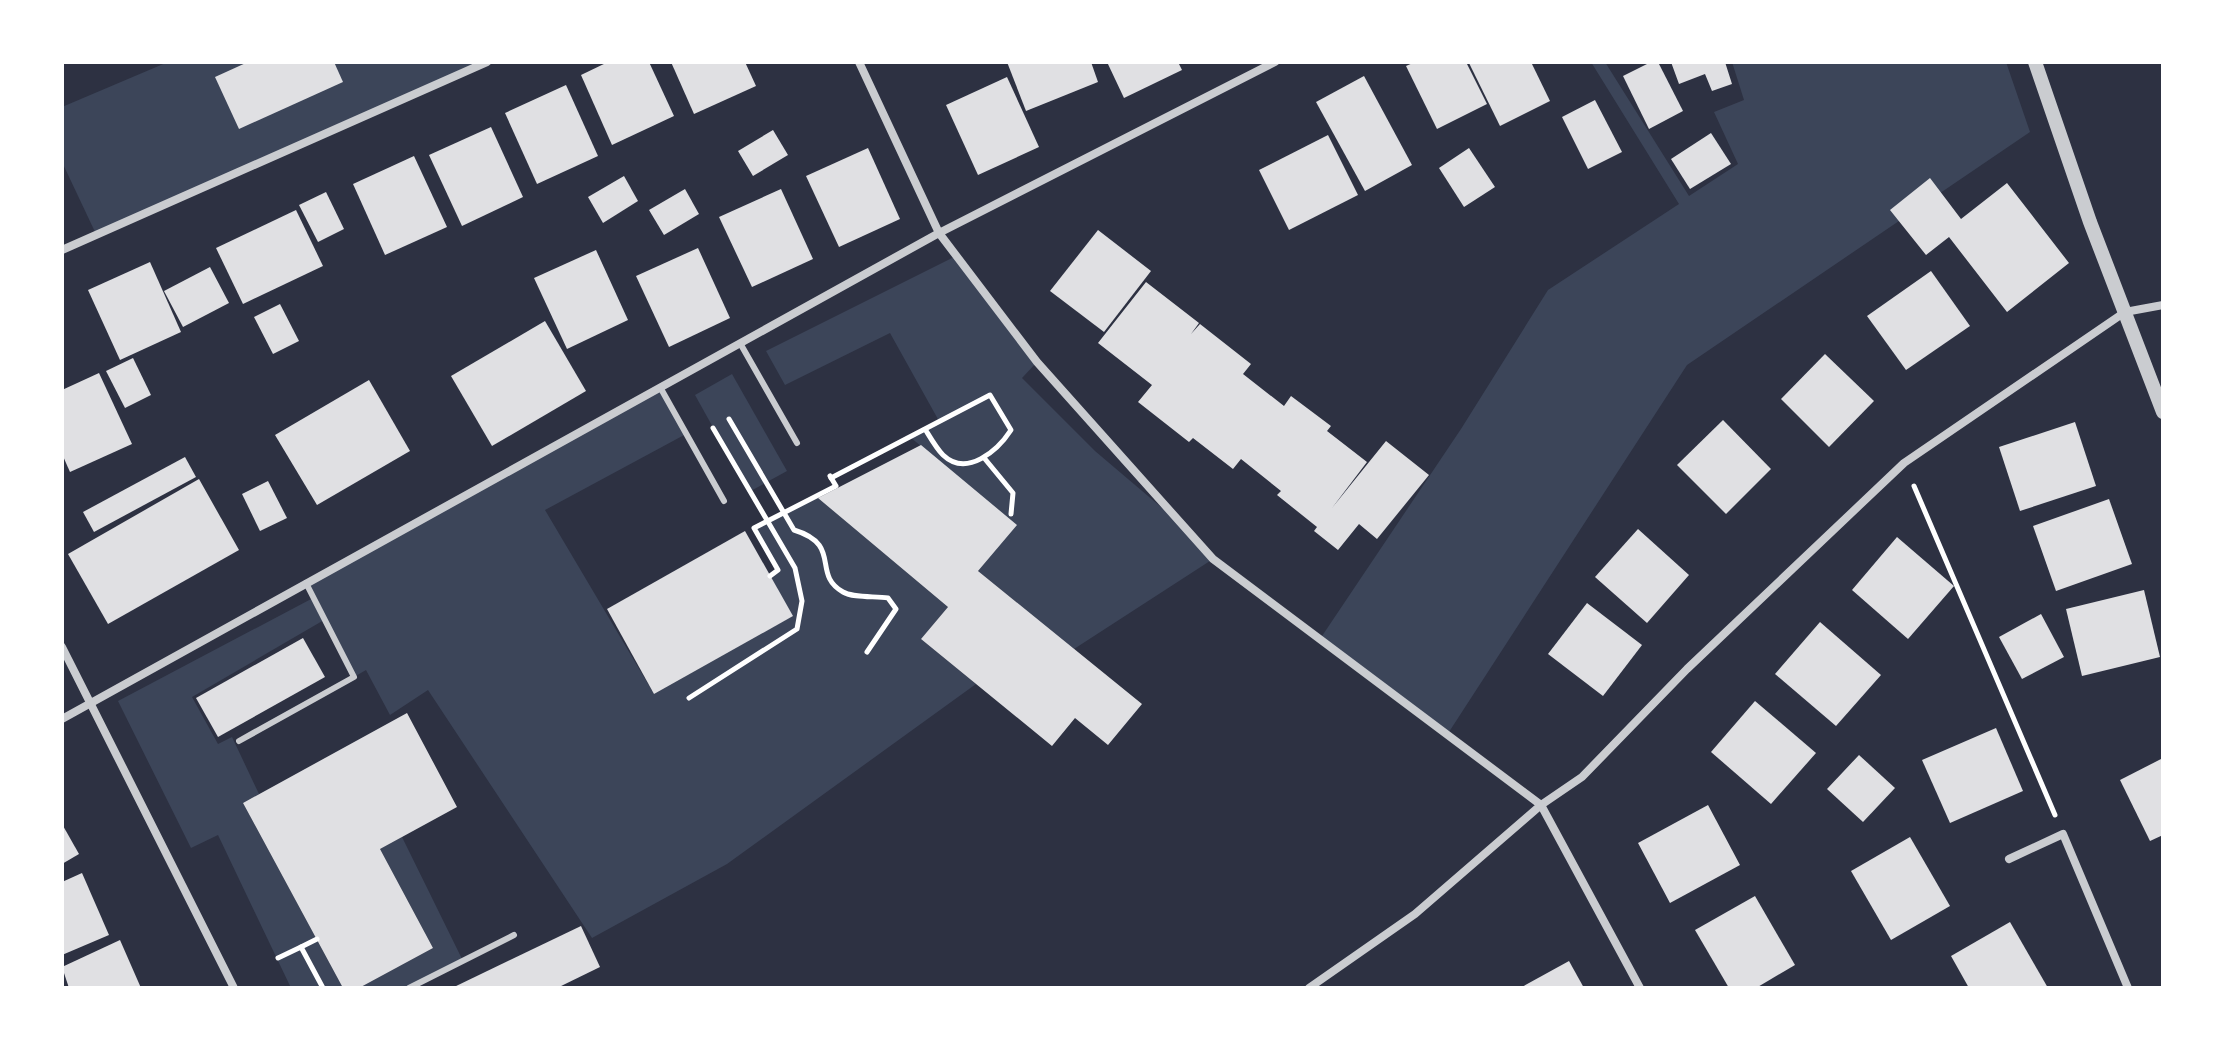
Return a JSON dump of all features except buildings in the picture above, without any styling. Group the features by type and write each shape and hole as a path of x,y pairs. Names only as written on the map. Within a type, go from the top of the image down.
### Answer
{"street":[{"path":"62,250 487,62"},
{"path":"859,62 939,233 1037,362 1213,559 1541,805 1640,988"},
{"path":"62,719 939,233 1275,62"},
{"path":"2035,62 2163,412"},
{"path":"1309,988 1415,914 1541,805 1582,777 1687,669 1904,463 2125,312 2163,305"},
{"path":"62,647 234,988"},
{"path":"2009,859 2063,834 2128,988"}],"lane":[{"path":"740,343 797,443"},
{"path":"660,387 724,501"},
{"path":"239,741 354,677 306,583"},
{"path":"409,988 514,935"}],"path":[{"path":"770,576 778,570 754,528 837,488 831,477 990,395 1011,430 999,448 985,459 954,462 944,456 925,429"},
{"path":"729,419 794,530 812,536 821,544 831,581 844,593 888,598 896,609 867,652"},
{"path":"689,698 797,629 802,601 795,568 713,428"},
{"path":"985,459 1013,493 1011,514"},
{"path":"1904,463 2063,834"},
{"path":"278,958 317,939"},
{"path":"301,947 323,988"}],"shaded area":[{"path":"168,62 487,62 96,234 62,162 62,107"},
{"path":"1591,62 1605,62 1689,196 1738,164 1714,112 1744,100 1732,62 2006,62 2030,132 1687,365 1447,735 1320,639 1461,429 1548,290 1679,204"},
{"path":"956,256 1037,362 1022,378 1095,451 1181,524 1213,559 1074,649 978,571 1016,525 910,437 939,421 890,333 785,385 766,351"},
{"path":"732,374 787,471 749,492 695,395"},
{"path":"660,387 686,434 545,510 654,694 792,616 770,576 778,571 754,528 816,496 948,607 921,639 976,684 727,864 592,938 428,690 390,715 366,670 354,677 324,620 192,697 218,744 232,737 259,794 243,803 343,988 291,988 218,835 191,848 118,701 313,598 306,583"},
{"path":"402,837 463,961 409,988 359,988 433,948 380,849"}]}
